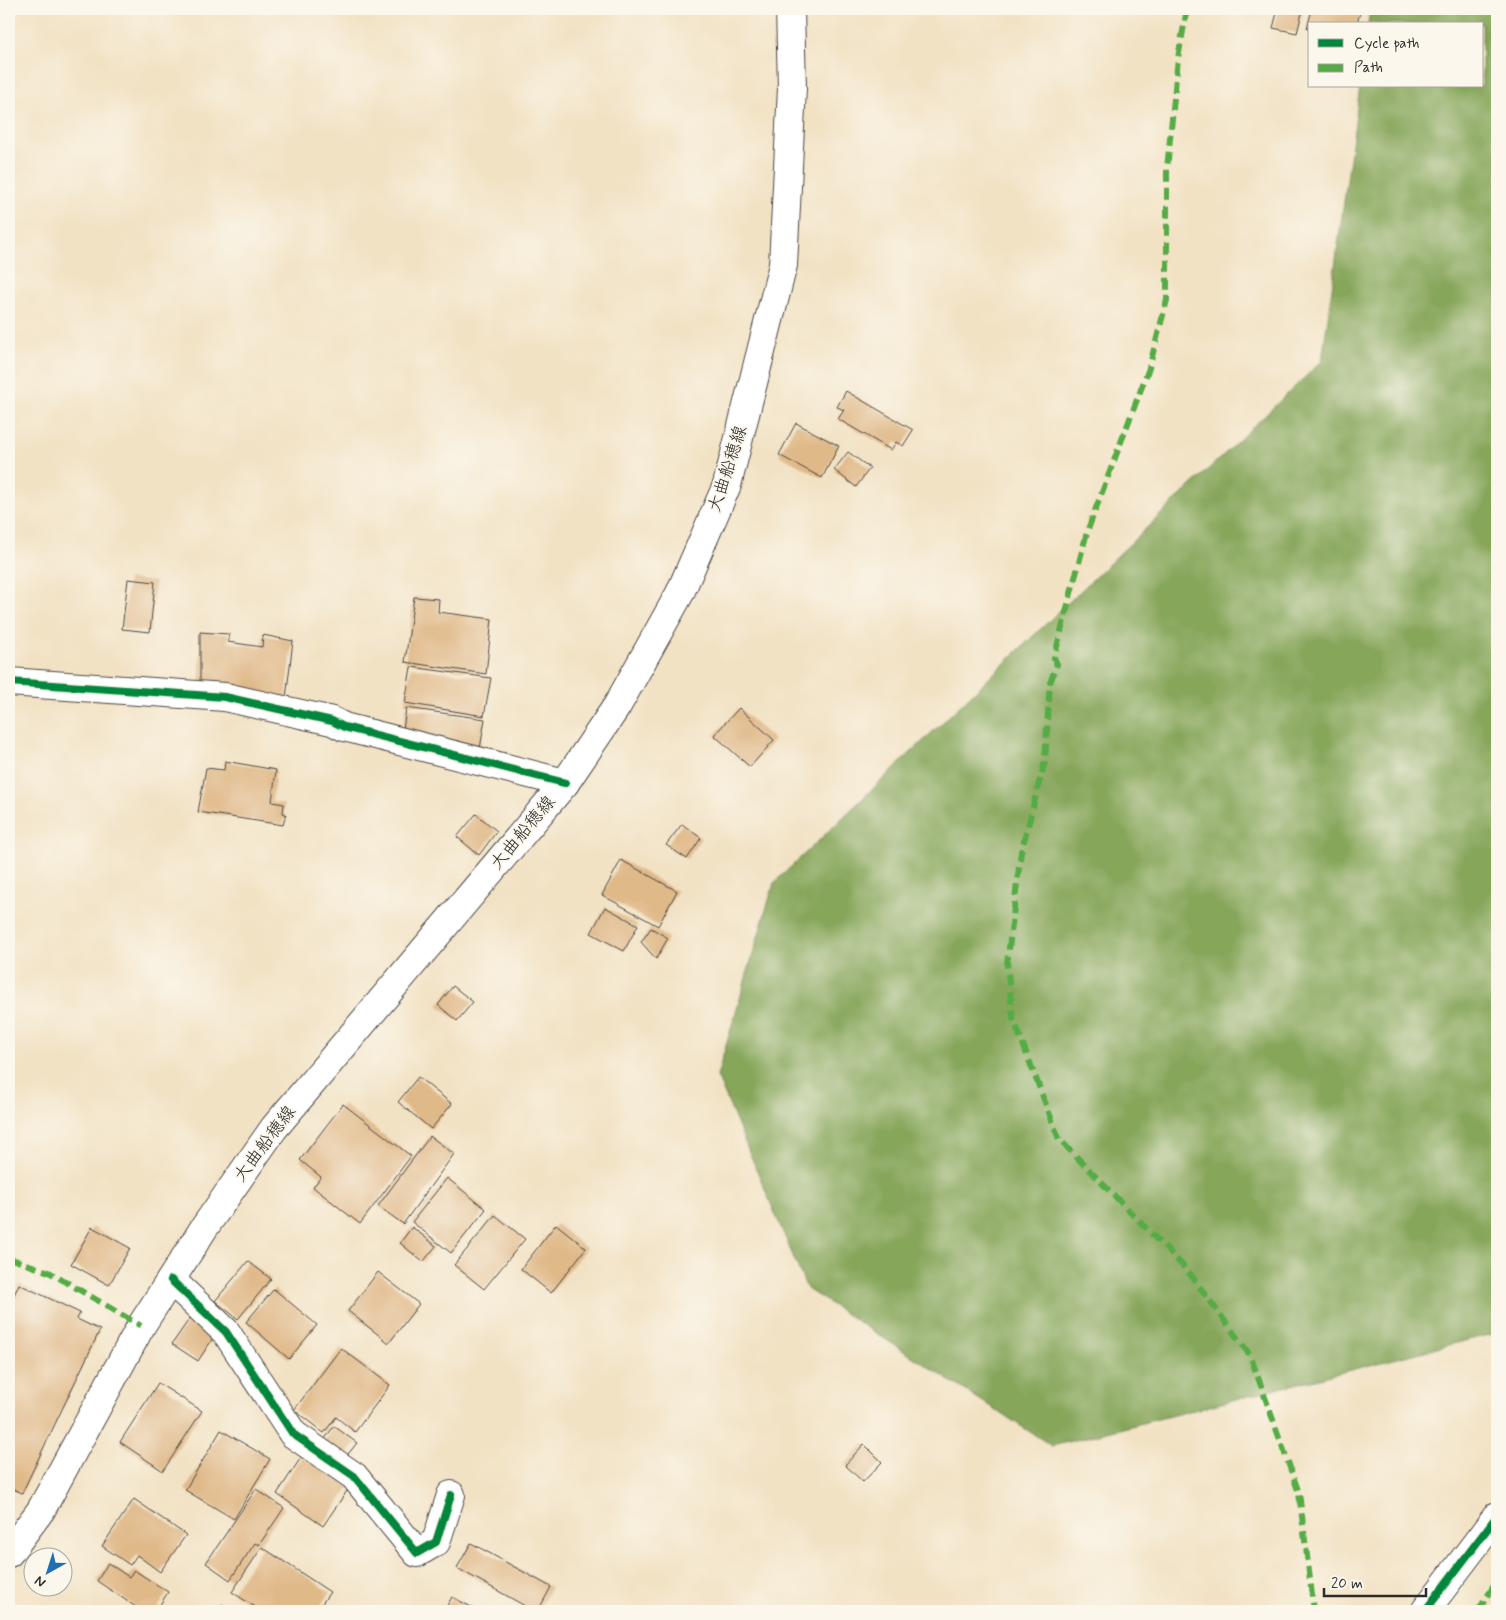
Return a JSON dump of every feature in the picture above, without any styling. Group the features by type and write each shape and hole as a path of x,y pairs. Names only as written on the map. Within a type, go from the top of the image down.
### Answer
{"main road":[{"name":"大曲船穂線","path":"9,1554 41,1510 142,1326 204,1228 274,1128 564,783 617,706 675,602 727,485 783,265 792,88 790,9"},
{"path":"9,682 225,697 332,721 344,727 564,783"},
{"path":"171,1280 226,1332 293,1434 354,1476 417,1553 436,1542 451,1495"},
{"path":"1425,1611 1497,1516"}],"green space":[{"path":"1370,9 1497,9 1497,1334 1052,1446 807,1289 717,1076 774,883 1322,361 1360,88 1484,88 1484,22 1368,22"}],"building":[{"path":"1278,9 1303,9 1297,33 1273,28"},
{"path":"1312,9 1345,9 1360,12 1358,22 1309,22"},
{"path":"846,391 913,430 903,446 896,442 891,450 838,419 844,410 837,407"},
{"path":"796,423 839,446 822,478 779,455"},
{"path":"848,452 870,468 856,487 834,470"},
{"path":"128,579 155,582 150,632 122,629"},
{"path":"414,597 439,599 438,612 492,619 486,674 405,662"},
{"path":"200,632 229,634 228,642 262,647 263,635 293,641 285,706 200,683"},
{"path":"411,667 491,678 484,716 405,703"},
{"path":"406,708 485,719 480,749 402,737"},
{"path":"739,708 774,740 750,767 714,735"},
{"path":"225,761 276,770 272,802 284,804 283,813 286,814 283,825 198,812 206,768 224,770"},
{"path":"476,814 497,831 479,855 457,837"},
{"path":"682,824 701,838 687,859 666,845"},
{"path":"621,860 677,891 658,926 602,895"},
{"path":"605,907 638,925 624,951 591,933"},
{"path":"651,928 668,938 656,959 641,942"},
{"path":"453,986 473,1002 457,1021 438,1005"},
{"path":"418,1077 452,1104 431,1129 398,1102"},
{"path":"343,1104 411,1156 360,1224 313,1187 321,1177 300,1160"},
{"path":"430,1136 454,1154 403,1224 378,1206"},
{"path":"447,1178 486,1209 451,1253 412,1222"},
{"path":"495,1215 525,1239 484,1289 454,1265"},
{"path":"556,1224 586,1248 551,1293 521,1269"},
{"path":"92,1227 130,1248 109,1285 71,1264"},
{"path":"412,1227 436,1246 423,1262 400,1243"},
{"path":"248,1261 271,1279 238,1319 215,1301"},
{"path":"378,1272 419,1304 389,1343 348,1311"},
{"path":"19,1284 80,1313 77,1319 100,1330 22,1493 9,1487 9,1306"},
{"path":"274,1289 317,1325 289,1359 246,1322"},
{"path":"192,1315 217,1332 198,1361 172,1344"},
{"path":"341,1348 390,1385 355,1432 336,1417 324,1433 294,1410"},
{"path":"158,1383 202,1411 163,1471 120,1442"},
{"path":"334,1426 357,1443 344,1459 322,1443"},
{"path":"221,1430 270,1459 234,1519 185,1490"},
{"path":"864,1444 882,1462 863,1482 845,1465"},
{"path":"304,1453 351,1485 323,1526 277,1494"},
{"path":"256,1489 284,1508 259,1545 255,1543 230,1580 206,1563"},
{"path":"134,1499 186,1535 160,1572 137,1555 130,1565 102,1546"},
{"path":"471,1543 551,1587 538,1611 534,1611 457,1568"},
{"path":"262,1547 330,1592 317,1611 261,1611 232,1592"},
{"path":"108,1563 129,1577 134,1570 168,1592 156,1611 142,1611 97,1581"},
{"path":"452,1597 479,1611 444,1611"},
{"path":"222,1604 230,1611 216,1611"}],"marked path":[{"path":"1187,9 1178,58 1167,169 1167,300 1149,368 1087,532 1054,658 1057,664 1050,683 1045,761 1021,852 1007,964 1013,1018 1059,1139 1187,1270 1250,1355 1299,1493 1314,1611"},
{"path":"9,1258 49,1272 141,1326"},
{"path":"1478,1611 1497,1581"}],"cycle path":[{"path":"9,682 225,697 332,721 344,727 565,783"},
{"path":"171,1280 226,1332 293,1434 354,1476 417,1553 436,1542 451,1495"},
{"path":"1425,1611 1497,1516"}]}
